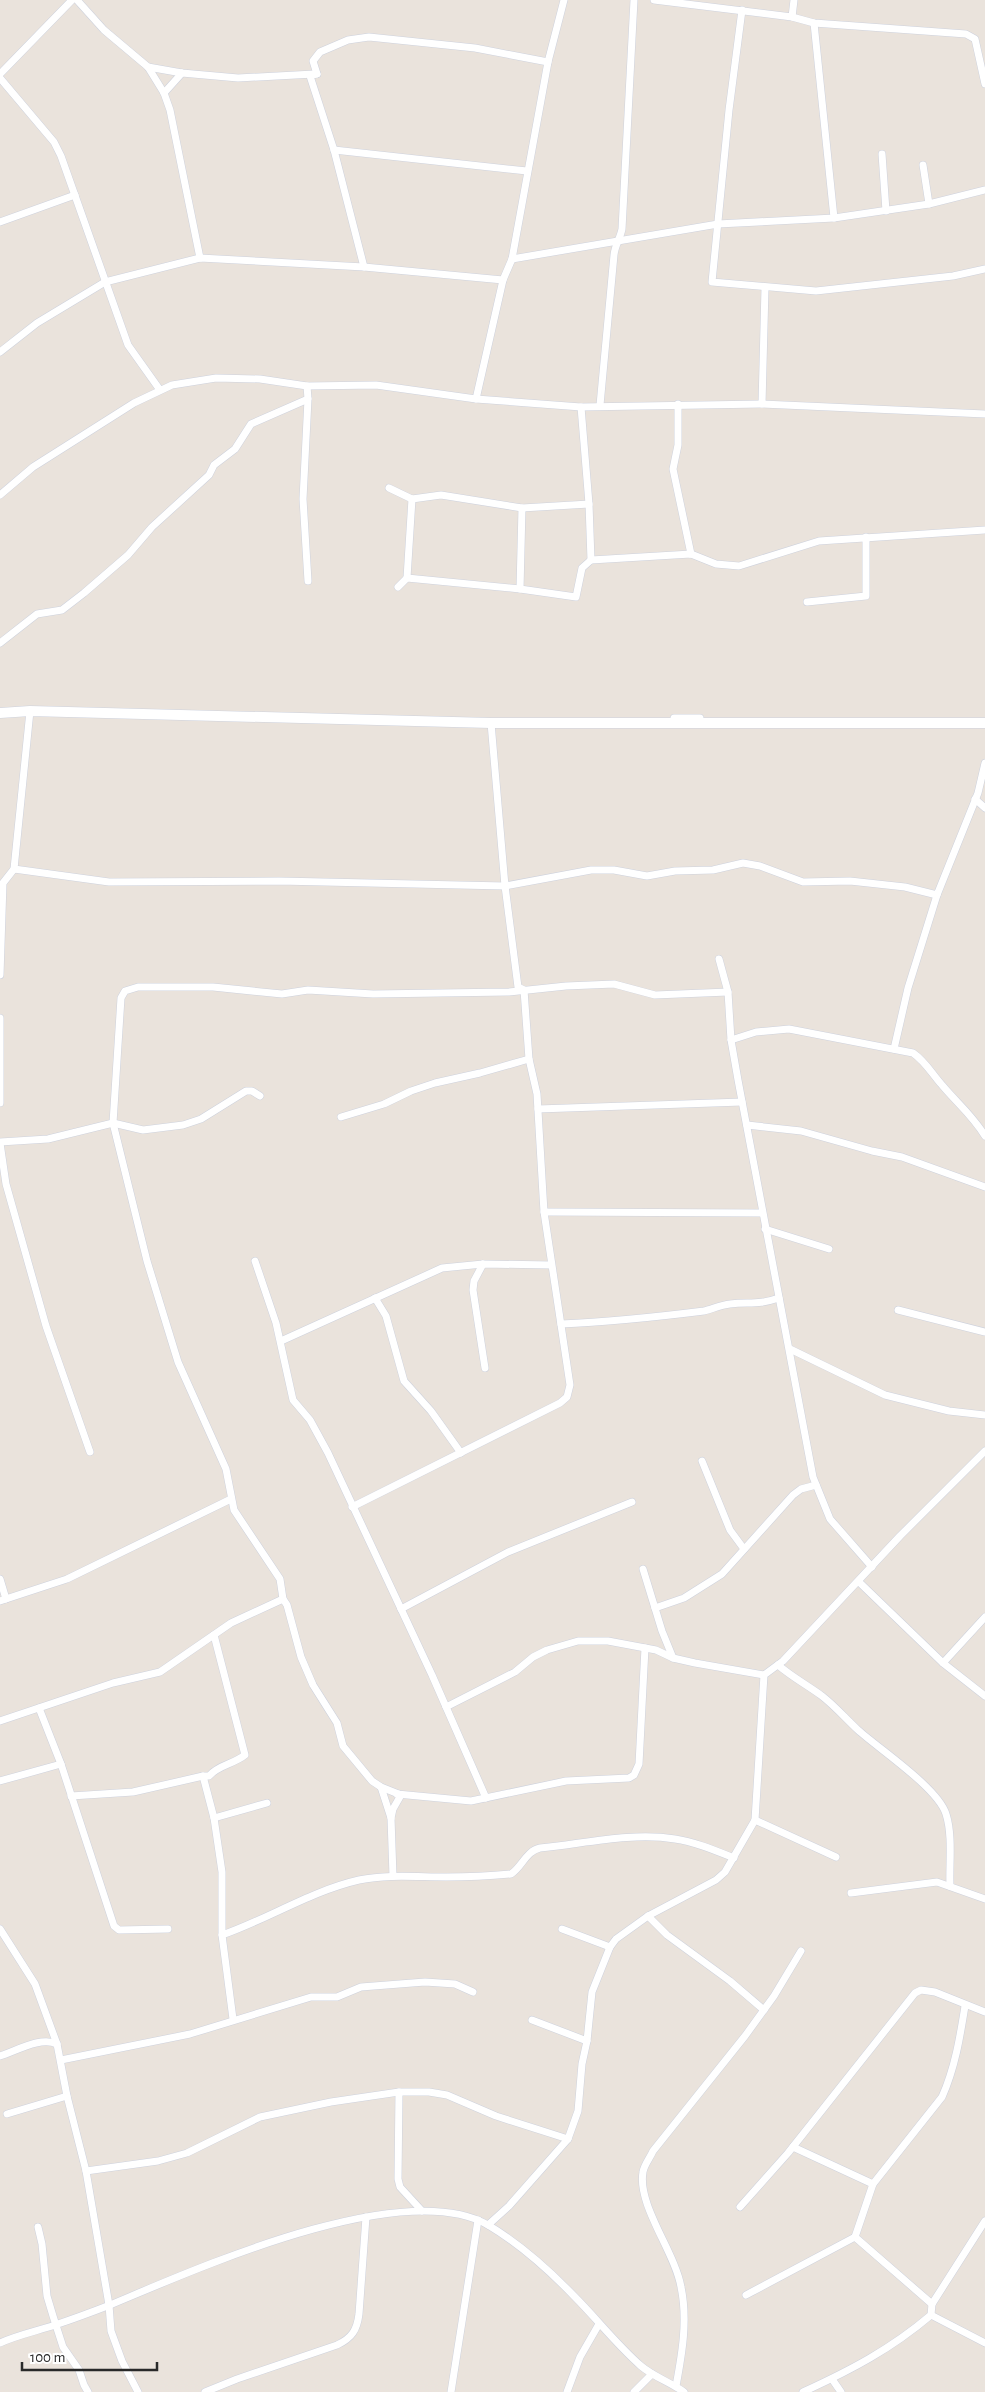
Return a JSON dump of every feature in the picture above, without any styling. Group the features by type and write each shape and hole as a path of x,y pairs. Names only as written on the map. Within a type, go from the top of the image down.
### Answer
{"street":[{"path":"0,74 72,0"},
{"path":"77,0 104,30 148,67 164,93 170,110 200,258"},
{"path":"476,399 504,280 512,260 548,62 564,0"},
{"path":"600,405 616,242 620,239 622,229 634,0"},
{"path":"654,0 792,17 814,23 966,34 975,39 985,84"},
{"path":"792,17 794,0"},
{"path":"742,10 729,110 712,282 816,291 953,276 985,269"},
{"path":"814,23 834,218"},
{"path":"317,74 313,61 320,52 348,40 369,37 475,48 548,62"},
{"path":"148,67 182,73 238,78 317,74"},
{"path":"164,93 182,73"},
{"path":"317,74 310,76 334,150 364,267"},
{"path":"0,78 54,142 75,195 128,345 160,390"},
{"path":"0,91 8,88"},
{"path":"334,150 527,171"},
{"path":"882,154 886,210"},
{"path":"923,165 929,204"},
{"path":"512,260 718,224 834,218 929,204 985,190"},
{"path":"0,222 75,195"},
{"path":"0,352 37,323 105,282 200,258 364,267 504,280"},
{"path":"762,404 765,288"},
{"path":"0,495 18,478 46,458 134,403 160,390 180,384 235,377 306,386 376,385 476,399 581,407 600,405 762,404 985,414"},
{"path":"306,386 308,399 303,499 308,581"},
{"path":"0,643 10,638 24,622 37,614 62,610 128,555 152,527 209,475 214,465 234,448 251,424 308,399"},
{"path":"678,404 678,445 673,469 691,554"},
{"path":"581,407 590,504 591,560"},
{"path":"389,488 412,499 441,495 522,508 590,504"},
{"path":"398,587 407,578 412,499"},
{"path":"520,589 522,508"},
{"path":"407,578 520,589 576,598 582,568 591,560 691,554 716,564 739,566 818,541 985,530"},
{"path":"807,602 866,596 866,537"},
{"path":"0,713 30,711 491,723 985,723"},
{"path":"0,975 1,883 14,869 30,711"},
{"path":"674,718 985,723"},
{"path":"491,723 505,886 518,987 524,990"},
{"path":"894,1049 908,988 937,894 975,799 985,763"},
{"path":"975,799 985,808"},
{"path":"14,869 110,882 279,881 505,886 591,870 614,870 647,876 675,871 713,870 743,863 760,866 803,882 850,881 915,888 937,894"},
{"path":"719,959 728,992 731,1040 762,1213 816,1484 830,1519 872,1567"},
{"path":"645,1648 639,1764 634,1775 629,1778 566,1781 471,1801 401,1795 372,1781 343,1746 337,1723 313,1685 301,1657 287,1605 283,1599 280,1579 234,1510 226,1469 178,1362 146,1261 113,1123 117,1079 119,1004 125,992 130,988 213,987 282,994 308,990 373,994 524,990 614,984 656,995 728,992"},
{"path":"352,1507 560,1403 567,1397 570,1385 544,1212 537,1094 529,1059 524,990"},
{"path":"0,1018 0,1098"},
{"path":"731,1040 756,1032 789,1029 913,1053 924,1061 934,1076 982,1124 985,1136"},
{"path":"341,1117 384,1104 411,1090 529,1059"},
{"path":"90,1452 46,1326 3,1185 0,1143 48,1139 113,1123 143,1130 183,1125 201,1119 246,1091 252,1091 260,1096"},
{"path":"538,1109 742,1102"},
{"path":"747,1125 800,1131 872,1152 902,1156 985,1186"},
{"path":"544,1212 762,1213"},
{"path":"765,1229 829,1249"},
{"path":"255,1262 281,1341 293,1400 310,1420 401,1609 486,1798"},
{"path":"281,1341 442,1268 483,1264 551,1264"},
{"path":"483,1264 474,1281 473,1290 485,1368"},
{"path":"375,1298 386,1316 404,1381 432,1411 461,1452"},
{"path":"561,1324 616,1322 705,1310 729,1304 759,1304 779,1298"},
{"path":"898,1310 985,1332"},
{"path":"790,1349 885,1395 949,1411 985,1415"},
{"path":"446,1707 516,1672 533,1658 562,1644 593,1640 645,1648 673,1658 764,1675 778,1665 985,1451"},
{"path":"702,1461 730,1530 744,1549"},
{"path":"655,1608 684,1598 722,1574 793,1495 801,1489 816,1484"},
{"path":"0,1579 3,1600 67,1579 231,1499"},
{"path":"401,1609 508,1552 632,1502"},
{"path":"643,1569 673,1658"},
{"path":"859,1582 943,1663 985,1696"},
{"path":"0,1721 113,1683 160,1672 231,1623 283,1599"},
{"path":"943,1663 985,1617"},
{"path":"71,1796 133,1792 209,1776 215,1769 240,1761 246,1755 214,1635"},
{"path":"778,1665 795,1680 835,1707 858,1730 918,1778 940,1803 946,1813 949,1834 950,1886"},
{"path":"488,2225 509,2206 568,2139 578,2111 582,2064 587,2041 592,1992 610,1947 616,1939 648,1916 707,1887 725,1872 755,1820 764,1675"},
{"path":"39,1708 61,1764 114,1926 118,1930 168,1929"},
{"path":"0,1781 61,1764"},
{"path":"203,1776 214,1818 222,1872 222,1936 233,2019"},
{"path":"381,1787 391,1818"},
{"path":"393,1876 391,1818 393,1809 401,1795"},
{"path":"214,1818 267,1803"},
{"path":"755,1820 836,1857"},
{"path":"222,1936 258,1922 323,1892 359,1880 393,1876 446,1877 511,1874 517,1870 534,1849 633,1838 673,1839 697,1844 734,1858"},
{"path":"851,1894 937,1882 985,1899"},
{"path":"648,1916 667,1935 730,1981 764,2010"},
{"path":"562,1929 610,1947"},
{"path":"1,1932 35,1984 57,2044 67,2096 86,2171 109,2305 111,2331 122,2361 138,2392"},
{"path":"676,2386 685,2318 681,2286 672,2258 646,2200 643,2188 643,2171 653,2151 764,2010 801,1951"},
{"path":"61,2060 190,2034 233,2019 311,1997 337,1997 361,1988 425,1982 455,1984 473,1992"},
{"path":"740,2207 793,2147 915,1993 920,1990 946,1995 965,2006 985,2012"},
{"path":"746,2295 855,2237 873,2184 942,2097 949,2082 958,2049 965,2006"},
{"path":"532,2020 587,2041"},
{"path":"0,2056 36,2044 51,2041 57,2044"},
{"path":"86,2171 140,2165 187,2153 260,2117 332,2102 399,2092 429,2092 447,2095 496,2116 568,2139"},
{"path":"399,2092 398,2179 400,2187 422,2211"},
{"path":"7,2114 67,2096"},
{"path":"793,2147 873,2184"},
{"path":"0,2343 109,2305 156,2284 292,2233 366,2217 422,2211 447,2213 478,2220 529,2253 575,2297 599,2324 652,2374 684,2392"},
{"path":"205,2392 336,2345 350,2338 357,2328 359,2314 366,2217"},
{"path":"451,2392 478,2220"},
{"path":"803,2392 874,2358 910,2334 931,2315 932,2304 985,2221"},
{"path":"38,2227 42,2244 47,2296 63,2347 79,2370 88,2392"},
{"path":"855,2237 932,2304"},
{"path":"931,2315 985,2343"},
{"path":"567,2392 580,2358 599,2324"},
{"path":"634,2392 652,2374"},
{"path":"832,2379 841,2392"}]}
